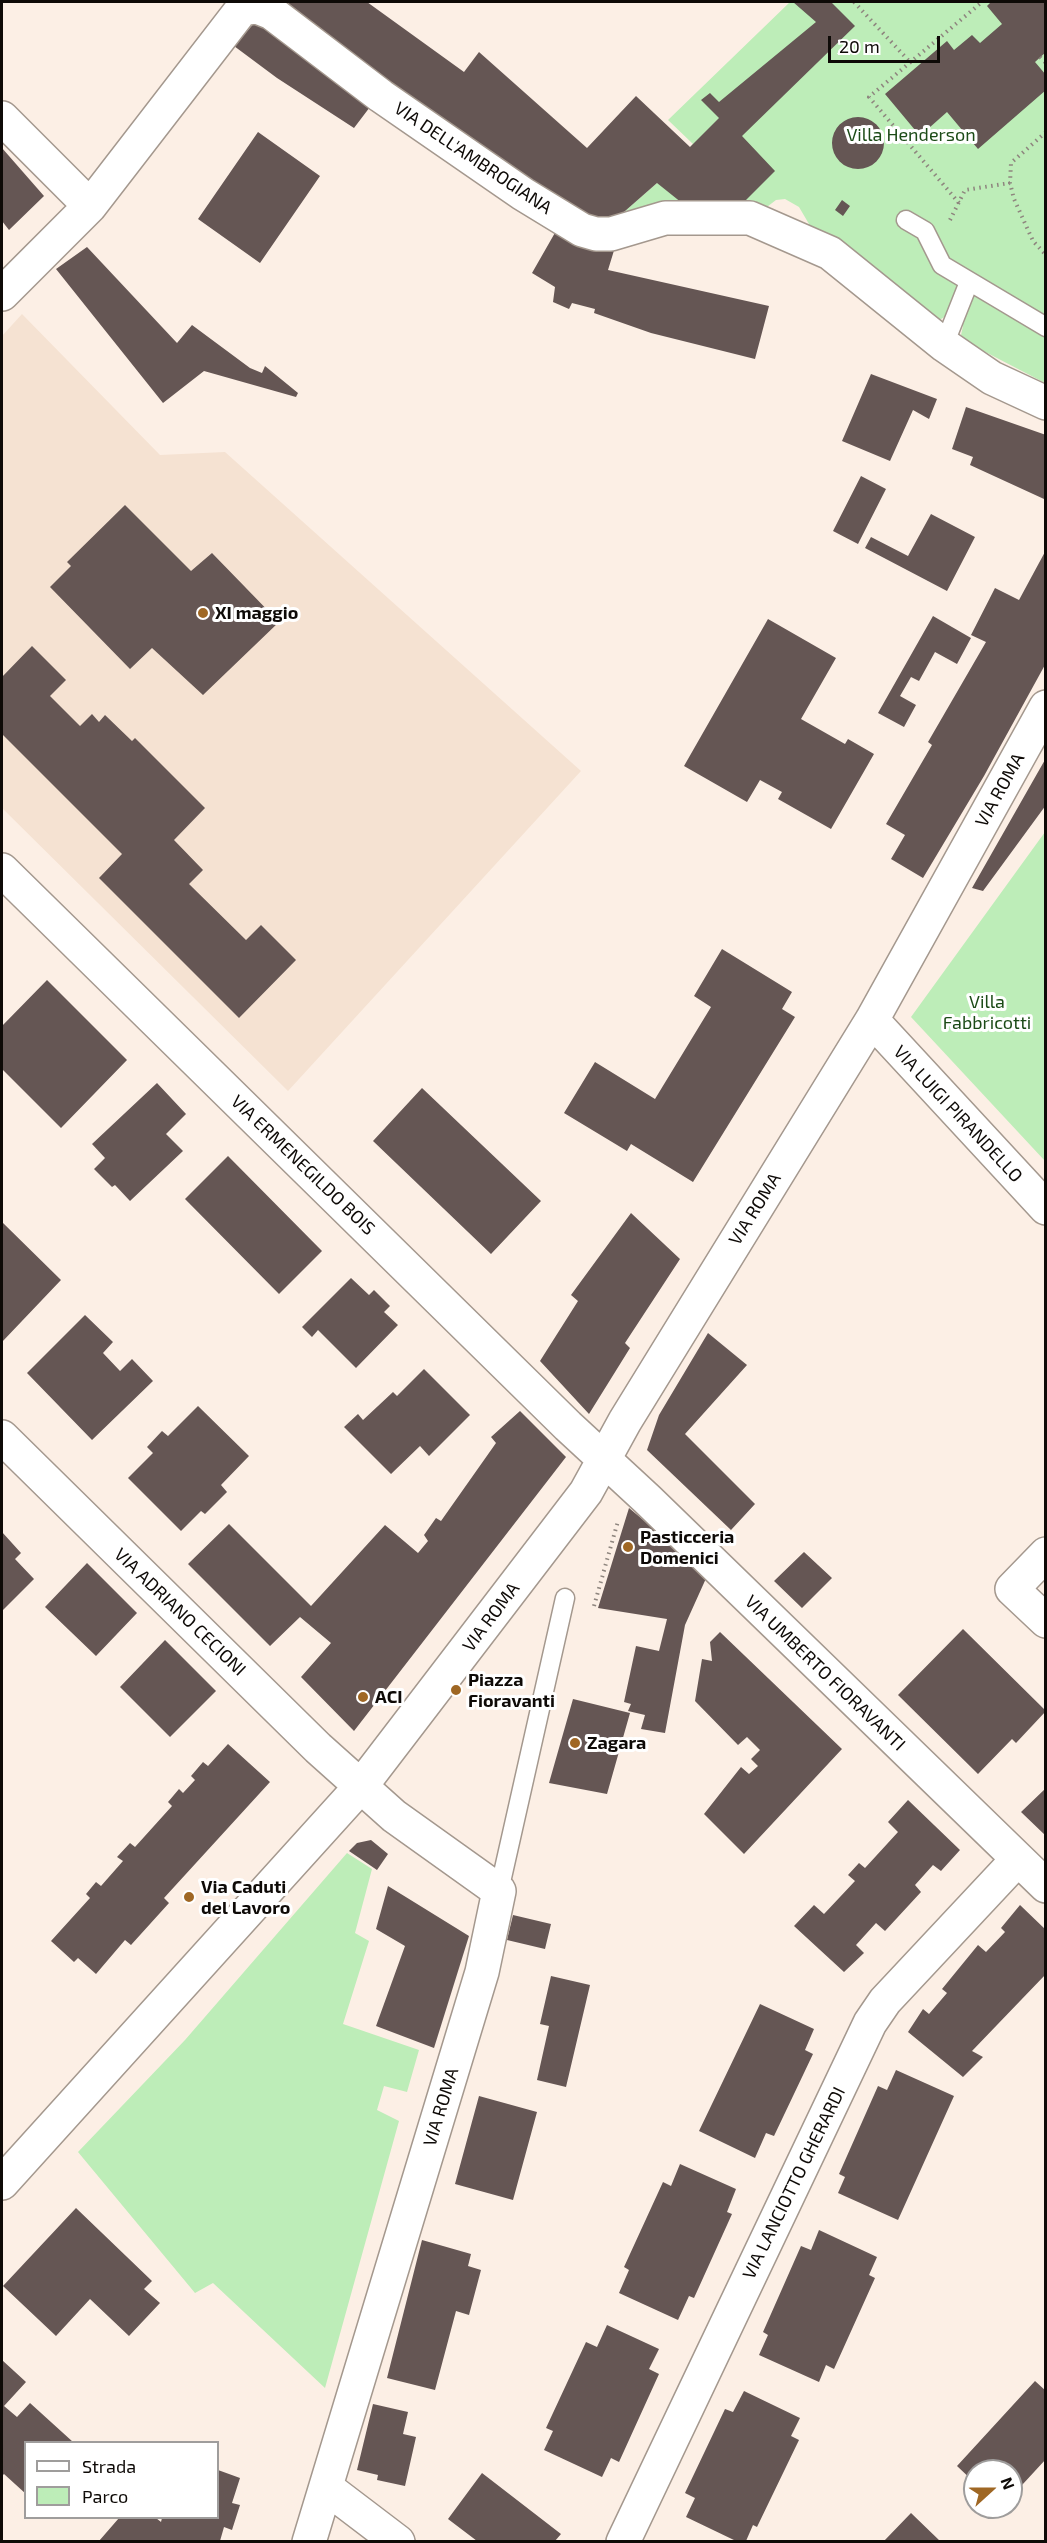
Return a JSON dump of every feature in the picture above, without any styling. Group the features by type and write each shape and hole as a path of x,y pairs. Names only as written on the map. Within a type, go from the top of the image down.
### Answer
{"street":[{"name":"VIA DELL'AMBROGIANA","path":"2,294 90,206 242,9 257,7 272,13 381,96 523,194 582,230 596,234 611,234 665,218 750,218 830,253 944,345 992,378 1046,403"},
{"path":"2,118 90,206"},
{"name":"VIA ROMA","path":"361,1785 586,1492 625,1421 872,1020 1046,707"},
{"name":"VIA ERMENEGILDO BOIS","path":"2,870 604,1460"},
{"name":"VIA LUIGI PIRANDELLO","path":"872,1020 1046,1208"},
{"name":"VIA ADRIANO CECIONI","path":"2,1437 318,1748 361,1785"},
{"name":"VIA UMBERTO FIORAVANTI","path":"604,1460 1046,1886"},
{"path":"1046,1554 1012,1589 1046,1621"},
{"path":"2,2183 361,1785 394,1816 499,1891"},
{"name":"VIA LANCIOTTO GHERARDI","path":"623,2541 870,2023 885,2001 1017,1860"},
{"name":"VIA ROMA","path":"309,2541 327,2488 362,2362 482,1972 499,1891"},
{"path":"327,2488 398,2541"}],"lane":[{"path":"906,220 925,231 942,265 1046,327"},
{"path":"944,345 969,282"},
{"path":"499,1891 565,1598"}],"path":[{"path":"854,2 910,62"},
{"path":"959,203 869,97 982,2"},
{"path":"1040,57 1046,63"},
{"path":"1046,132 1011,163 1010,183 1014,199 1033,241 1046,255"},
{"path":"934,250 965,190 1010,183"},
{"path":"565,1598 595,1606 620,1510"}],"shaded area":[{"name":"XI maggio","path":"22,314 160,455 225,452 581,771 288,1091 2,808 2,336"}],"green space":[{"name":"Villa Henderson","path":"790,2 1045,2 1045,383 970,344 961,335 963,326 946,316 931,325 806,235 809,224 799,207 785,199 776,200 759,213 608,226 657,183 693,144 668,120"},
{"name":"Villa Fabbricotti","path":"1045,832 1045,1161 911,1017"},
{"path":"347,1853 372,1869 355,1933 369,1941 343,2024 419,2050 407,2092 384,2086 377,2110 399,2121 325,2388 213,2283 195,2293 78,2152 185,2040"}],"building":[{"path":"287,2 367,2 464,72 479,52 587,148 636,96 690,147 719,118 701,100 710,93 719,102 816,22 793,2 831,2 855,26 742,136 775,171 739,207 682,203 657,183 608,226 514,171 316,30"},
{"path":"991,2 1046,2 1046,52 1035,62 1046,75 1046,90 978,149 947,112 920,136 885,94 947,41 954,50 972,35 980,43 1002,24 987,6"},
{"path":"255,22 373,103 354,128 277,78 234,46"},
{"path":"853,117 863,117 877,124 884,143 877,162 863,169 853,169 843,165 836,158 832,148 832,138 836,128 843,121"},
{"path":"258,132 320,176 260,263 198,219"},
{"path":"2,148 44,196 9,230 2,221"},
{"path":"842,200 850,206 843,216 835,210"},
{"path":"556,231 616,244 608,270 769,306 755,359 651,333 594,313 595,309 572,303 569,309 553,302 555,287 532,273"},
{"path":"87,247 177,343 192,325 250,368 262,373 265,366 298,393 296,397 204,371 163,403 56,269"},
{"path":"871,374 937,399 929,419 913,410 890,461 842,441"},
{"path":"966,407 1046,435 1044,499 970,465 973,457 952,449"},
{"path":"861,476 886,489 858,544 833,531"},
{"path":"125,505 191,571 212,553 279,622 203,695 152,648 130,669 50,587 71,566 67,562"},
{"path":"931,514 975,537 947,591 865,548 871,537 908,556"},
{"path":"1046,550 1046,663 984,776 923,878 891,859 905,835 886,824 932,745 928,742 986,642 971,635 995,588 1019,600"},
{"path":"933,616 971,638 957,664 935,652 919,681 911,677 900,696 916,705 904,727 878,713"},
{"path":"768,619 836,658 801,719 845,744 848,739 874,754 831,829 778,799 782,792 760,780 747,802 684,766"},
{"path":"32,646 66,680 50,696 80,726 92,714 99,722 105,715 132,741 135,738 205,808 174,840 203,870 189,884 246,940 261,925 296,960 239,1018 99,878 122,854 2,734 2,677"},
{"path":"1046,758 1046,805 983,891 972,888"},
{"path":"722,949 792,992 782,1009 795,1017 693,1182 631,1144 627,1151 564,1113 595,1062 655,1099 711,1007 694,996"},
{"path":"47,980 127,1060 61,1128 2,1069 2,1026"},
{"path":"157,1083 186,1114 166,1134 183,1151 130,1201 115,1185 112,1187 94,1169 105,1158 92,1144"},
{"path":"422,1088 541,1201 491,1254 373,1141"},
{"path":"228,1156 322,1251 279,1294 185,1199"},
{"path":"631,1213 680,1259 625,1343 630,1348 589,1414 540,1361 578,1301 571,1295"},
{"path":"2,1222 61,1280 2,1342"},
{"path":"351,1278 369,1295 374,1290 390,1306 384,1312 398,1325 356,1368 318,1330 312,1337 302,1327"},
{"path":"85,1315 113,1342 103,1353 120,1371 132,1359 153,1381 92,1440 27,1373"},
{"path":"708,1333 747,1365 685,1434 755,1504 731,1530 647,1450 659,1415"},
{"path":"424,1369 470,1415 429,1456 420,1446 391,1474 344,1427 358,1414 363,1420 393,1392 397,1396"},
{"path":"198,1406 249,1456 221,1485 227,1492 205,1514 201,1511 181,1531 128,1478 153,1453 147,1447 162,1431 168,1436"},
{"path":"520,1411 566,1457 354,1731 301,1677 331,1643 300,1617 270,1646 188,1564 229,1524 311,1606 385,1525 418,1553 428,1541 424,1535 436,1518 441,1521 496,1443 491,1437"},
{"path":"629,1508 708,1574 685,1625 665,1733 641,1729 645,1715 628,1711 631,1704 624,1702 636,1646 659,1651 667,1619 598,1608"},
{"path":"2,1532 21,1553 15,1559 34,1579 2,1611"},
{"path":"804,1552 832,1578 802,1608 774,1581"},
{"path":"87,1563 137,1613 96,1656 45,1607"},
{"path":"963,1629 1046,1711 1016,1743 1012,1739 978,1774 898,1695"},
{"path":"720,1632 842,1749 744,1854 704,1814 741,1767 749,1774 758,1766 751,1759 760,1750 747,1737 738,1745 695,1701 702,1659 712,1661 710,1642"},
{"path":"165,1640 216,1691 170,1737 120,1687"},
{"path":"573,1699 630,1713 607,1794 549,1783"},
{"path":"228,1744 270,1782 164,1898 169,1903 131,1945 125,1940 96,1974 78,1958 74,1962 51,1941 90,1898 86,1894 96,1882 101,1886 123,1861 117,1857 130,1843 135,1847 172,1806 168,1802 179,1789 183,1793 195,1780 191,1776 203,1762 208,1766"},
{"path":"1046,1788 1046,1836 1021,1812"},
{"path":"908,1800 960,1850 941,1871 933,1865 915,1885 921,1892 885,1931 876,1923 856,1945 864,1953 844,1972 794,1926 814,1905 824,1914 855,1881 848,1875 859,1863 865,1868 898,1832 888,1822"},
{"path":"371,1840 388,1854 377,1870 349,1851 357,1843"},
{"path":"388,1886 469,1936 434,2048 376,2026 405,1946 376,1929"},
{"path":"1020,1905 1046,1930 1046,1974 972,2051 983,2057 963,2077 908,2032 923,2009 929,2014 947,1993 942,1989 978,1945 986,1952 1005,1932 1001,1928"},
{"path":"513,1915 551,1924 545,1949 507,1940"},
{"path":"551,1976 590,1985 566,2087 537,2080 549,2026 540,2024"},
{"path":"760,2004 814,2029 805,2050 813,2054 774,2136 766,2133 755,2158 699,2131"},
{"path":"896,2070 954,2096 898,2220 838,2193 845,2177 839,2174 878,2086 887,2090"},
{"path":"479,2096 537,2112 513,2200 455,2184"},
{"path":"680,2164 736,2189 727,2212 732,2214 694,2298 689,2296 678,2320 619,2293 629,2270 624,2267 663,2182 671,2186"},
{"path":"76,2208 152,2281 144,2289 160,2303 129,2336 90,2299 56,2336 3,2286"},
{"path":"819,2230 877,2257 869,2275 875,2278 834,2369 826,2365 819,2382 759,2355 768,2335 763,2332 801,2246 811,2250"},
{"path":"422,2240 471,2254 468,2266 481,2270 469,2315 456,2311 435,2390 387,2378"},
{"path":"607,2325 659,2349 649,2369 659,2374 619,2462 611,2458 602,2477 544,2450 553,2431 546,2428 586,2342 597,2347"},
{"path":"2,2360 26,2382 4,2406 17,2417 30,2403 72,2441 24,2441 24,2492 4,2474 2,2476"},
{"path":"1035,2381 1046,2391 1046,2459 1023,2484 1023,2459 963,2459"},
{"path":"744,2391 800,2418 791,2436 799,2440 757,2527 753,2525 746,2541 736,2541 686,2517 695,2498 685,2493 725,2409 733,2412"},
{"path":"373,2404 408,2412 403,2434 416,2437 405,2486 377,2480 378,2475 357,2470"},
{"path":"963,2459 963,2472 957,2466"},
{"path":"219,2470 240,2478 232,2503 240,2505 232,2530 224,2527 220,2541 99,2541 118,2519 157,2519 161,2522 162,2519 219,2519"},
{"path":"482,2473 561,2534 555,2541 477,2541 448,2519"},
{"path":"911,2513 940,2541 884,2541"}],"place":[{"name":"XI maggio","path":"203,613"},
{"name":"Pasticceria Domenici","path":"628,1547"},
{"name":"Piazza Fioravanti","path":"456,1690"},
{"name":"ACI","path":"363,1697"},
{"name":"Zagara","path":"575,1743"},
{"name":"Via Caduti del Lavoro","path":"189,1897"}]}
